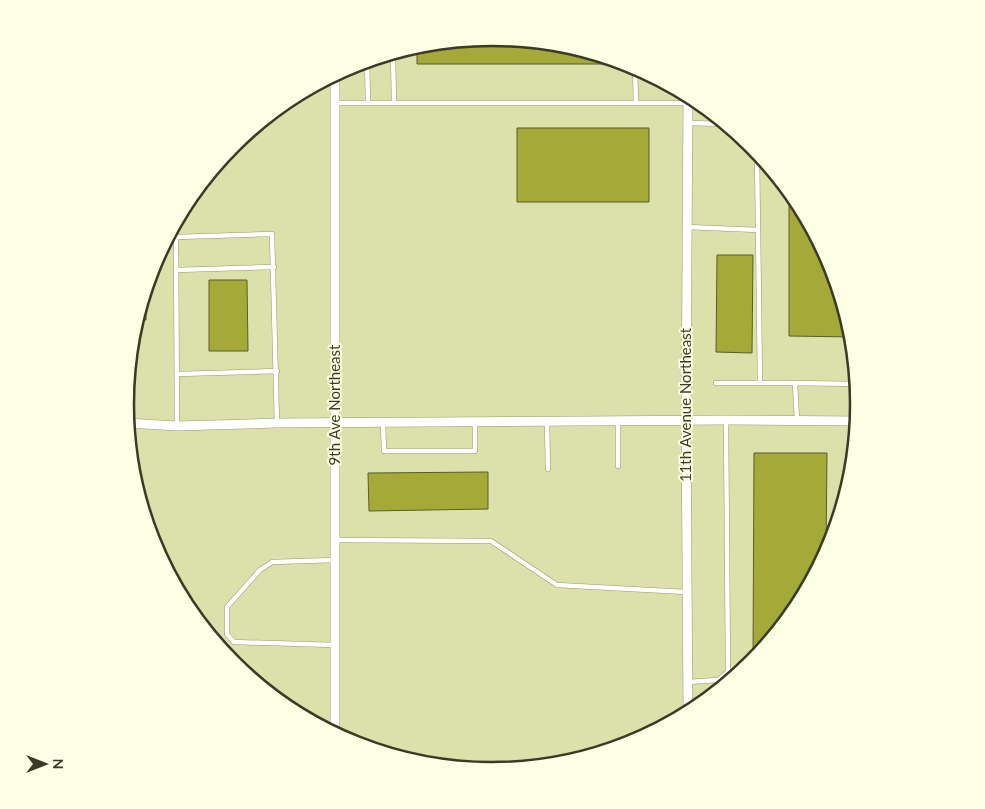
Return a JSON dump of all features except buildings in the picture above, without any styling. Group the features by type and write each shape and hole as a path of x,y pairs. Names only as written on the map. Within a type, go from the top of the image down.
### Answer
{"street":[{"name":"9th Ave Northeast","path":"334,83 334,726"},
{"name":"11th Avenue Northeast","path":"688,104 686,421 688,705"},
{"path":"135,423 177,426 277,423 726,420 850,421"}],"lane":[{"path":"393,60 394,103"},
{"path":"368,69 368,103"},
{"path":"635,76 636,103"},
{"path":"334,103 636,103 681,100"},
{"path":"688,123 715,124"},
{"path":"758,164 760,383"},
{"path":"687,227 758,230"},
{"path":"177,426 176,237 272,234 277,423"},
{"path":"176,270 274,267"},
{"path":"177,374 276,371"},
{"path":"716,383 850,384"},
{"path":"795,383 797,422"},
{"path":"688,682 718,680 728,672 726,420"},
{"path":"618,421 618,466"},
{"path":"383,423 384,451 475,452 475,422"},
{"path":"547,422 548,468"},
{"path":"335,540 491,541 557,585 686,592"},
{"path":"334,560 272,562 260,570 227,607 228,634 234,642 334,645"}]}
